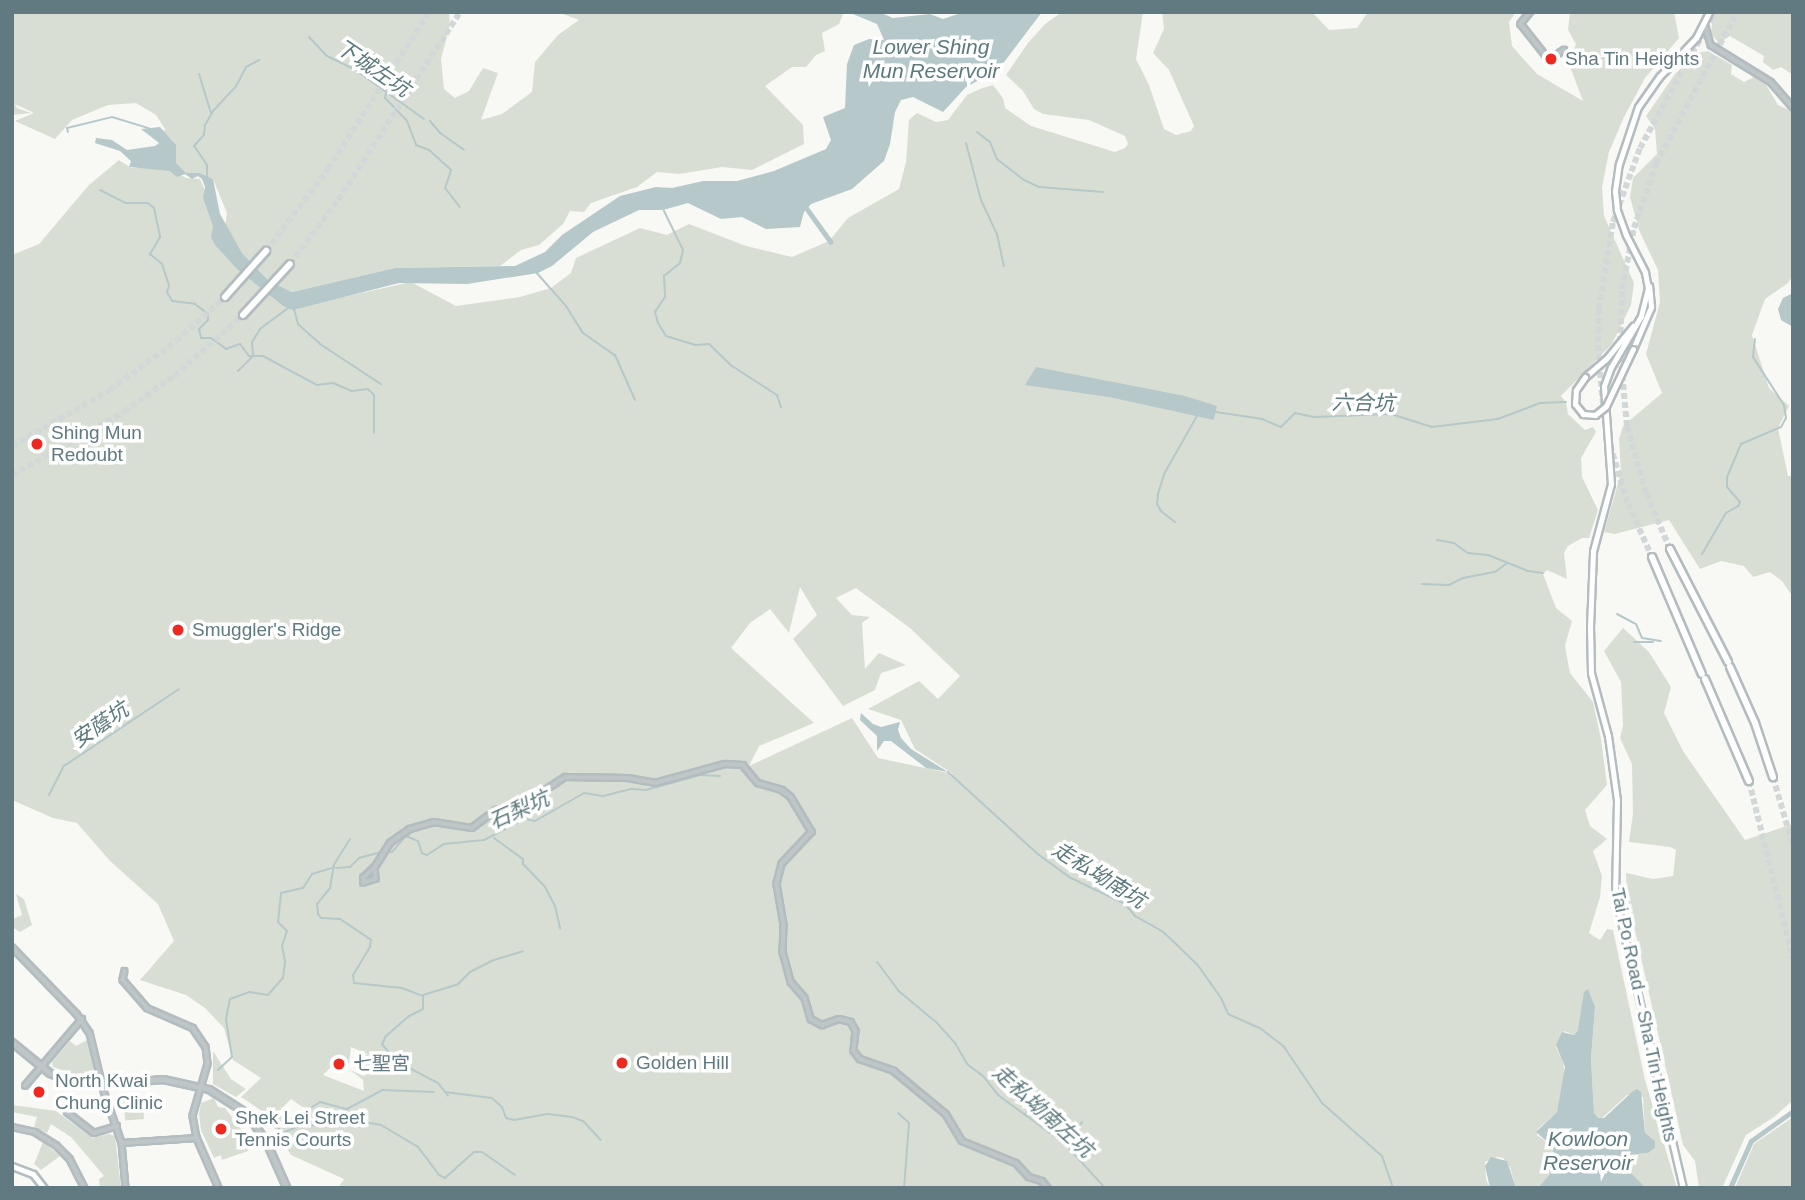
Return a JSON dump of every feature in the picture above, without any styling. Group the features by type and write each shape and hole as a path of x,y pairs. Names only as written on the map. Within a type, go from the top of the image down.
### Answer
{"highway":[{"path":"225,297 266,251"},
{"path":"243,315 290,264"},
{"path":"1670,549 1729,664 1755,723 1773,777"},
{"path":"1652,558 1749,781"}],"main road":[{"path":"1641,316 1576,390 1575,404 1583,414 1595,415 1606,406 1651,307 1647,281 1623,228 1616,203 1620,155 1630,124 1647,93 1705,24 1709,12"},
{"name":"Tai Po Road – Sha Tin Heights","path":"1647,281 1641,316 1611,367 1604,386 1612,474 1594,551 1589,663 1608,736 1617,800 1615,896 1683,1188"},
{"path":"12,1166 33,1174 44,1188"}],"street":[{"path":"1531,12 1521,24 1547,57"},
{"path":"1705,24 1711,45 1771,82 1793,107"},
{"path":"1555,56 1564,50"},
{"path":"375,867 376,879 364,883 363,878 375,867 390,843 410,828 434,822 472,828 496,810 526,803 565,778 625,778 655,783 725,764 743,765 758,783 782,790 791,797 812,831 782,864 777,884 784,925 783,953 790,982 806,1000 811,1019 822,1025 839,1019 851,1022 856,1031 854,1049 860,1059 894,1071 907,1085 946,1114 961,1141 1016,1163 1029,1177 1043,1182 1048,1188"},
{"path":"12,947 82,1019 93,1041 102,1083 122,1143 126,1188"},
{"path":"125,971 123,980 147,1007 161,1016 188,1026 202,1038 209,1060 193,1116 197,1138 219,1188"},
{"path":"25,1086 82,1019"},
{"path":"12,1042 41,1067 73,1083 163,1079 201,1086 247,1113 267,1143 287,1188"},
{"path":"67,1112 94,1133 117,1126"},
{"path":"12,1127 34,1132 56,1145 72,1163 85,1188"},
{"path":"122,1143 197,1138"}],"shaded area":[{"path":"12,12 449,12 450,25 441,59 444,89 455,98 469,91 483,68 498,73 481,120 502,114 532,92 535,62 558,35 579,20 557,12 843,14 839,24 822,33 825,51 816,55 806,67 792,67 765,86 803,125 804,144 752,170 722,167 679,174 657,172 637,187 591,203 584,212 570,211 563,224 539,245 521,250 500,266 395,268 292,292 268,280 242,253 225,225 227,213 213,179 200,173 186,173 175,166 173,141 163,133 165,129 156,115 136,103 108,105 72,120 55,139 15,121 34,113 15,104 17,108 31,113 12,115"},
{"path":"1062,12 1143,12 1136,59 1149,85 1164,129 1176,135 1191,131 1194,126 1169,70 1153,53 1164,29 1162,12 1312,12 1329,30 1357,28 1368,12 1516,12 1509,22 1512,46 1537,74 1583,101 1569,64 1576,44 1568,30 1570,12 1674,12 1679,38 1645,78 1624,117 1609,152 1602,187 1604,216 1634,283 1631,305 1612,344 1561,396 1566,402 1568,414 1585,430 1593,427 1596,432 1581,458 1582,477 1598,510 1589,538 1582,538 1568,546 1564,553 1567,579 1547,570 1543,574 1556,608 1572,621 1565,646 1570,673 1593,702 1607,785 1585,810 1590,826 1607,839 1593,851 1602,876 1600,897 1589,933 1600,940 1607,929 1613,930 1645,1080 1677,1188 1646,1188 1621,1165 1621,1159 1626,1155 1648,1153 1655,1148 1655,1141 1645,1134 1643,1097 1627,1095 1601,1119 1594,1113 1591,1059 1595,1007 1574,1035 1564,1031 1556,1047 1565,1075 1557,1112 1538,1129 1537,1135 1552,1146 1555,1159 1550,1174 1538,1188 1516,1188 1510,1167 1503,1158 1497,1157 1485,1162 1486,1179 1490,1188 338,1188 344,1179 291,1155 265,1113 241,1097 261,1078 233,1060 224,1028 205,1008 186,995 140,980 174,941 158,904 110,861 77,823 53,818 12,800 12,255 39,244 89,185 119,160 131,168 168,168 186,178 200,179 238,270 283,306 330,300 411,282 456,306 520,297 551,288 571,273 576,258 640,228 667,235 689,224 746,246 792,257 829,241 848,218 899,189 906,162 909,120 917,113 936,122 948,120 967,95 980,89 993,85 1003,98 1005,108 1031,126 1115,152 1125,148 1128,144 1125,136 1089,120 1043,114 1034,109 1023,91 1006,75 1045,24","holes":["800,587 817,615 793,639 843,706 875,690 881,673 906,665 879,653 865,669 862,623 870,617 852,615 836,598 856,588 911,629 960,676 938,699 919,681 868,709 901,720 915,749 953,774 878,758 852,718 749,766 759,746 814,723 731,648 750,623 770,609 789,633","351,1047 367,1054 357,1065 375,1069 364,1076 350,1070 363,1080 364,1091 323,1075 330,1068 349,1063","291,1099 304,1108 304,1115 289,1118 277,1113"]},
{"path":"1713,12 1793,12 1793,75 1781,67 1773,70 1763,62 1764,56 1730,36 1719,43 1711,34"},
{"path":"1708,51 1732,65 1731,74 1744,82 1754,77 1766,85 1778,105 1793,112 1793,275 1788,283 1765,299 1752,335 1769,388 1789,406 1778,428 1788,476 1793,476 1793,597 1782,581 1770,572 1753,577 1744,566 1721,561 1700,569 1669,520 1615,534 1604,532 1621,473 1619,439 1623,426 1662,393 1646,354 1660,302 1658,270 1639,230 1630,197 1633,178 1657,154 1655,129 1646,116 1675,74 1697,53"},
{"path":"1623,628 1649,652 1671,687 1664,713 1683,751 1745,840 1793,824 1793,1100 1774,1117 1746,1135 1722,1188 1699,1188 1695,1161 1683,1145 1627,895 1626,873 1653,879 1673,876 1676,850 1629,842 1633,814 1632,764 1620,738 1623,725 1621,682 1604,651"},
{"path":"16,894 24,899 32,925 20,932 12,927 13,919 22,915"},
{"path":"87,1040 94,1069 86,1078 53,1067 52,1062 70,1041 76,1046"},
{"path":"213,1051 231,1079 246,1089 236,1097 213,1084"},
{"path":"142,1095 144,1119 125,1121 123,1097"},
{"name":"Shek Lei Street Tennis Courts","path":"214,1098 218,1107 225,1108 242,1130 248,1151 222,1160 221,1155 214,1158 201,1130 199,1114 201,1103"},
{"path":"12,1105 56,1111 92,1138 109,1134 115,1136 121,1188 100,1188 99,1179 104,1176 71,1137 51,1124 47,1133 34,1127 37,1117 12,1112"},
{"path":"1793,1117 1793,1188 1735,1188 1754,1144"},
{"path":"43,1142 60,1156 41,1170 34,1164"}],"water":[{"name":"Lower Shing Mun Reservoir","path":"848,12 879,12 893,18 930,14 943,19 964,12 1042,12 998,70 966,87 943,112 913,97 901,100 895,112 890,144 884,161 852,189 811,204 804,212 800,227 766,229 742,217 721,219 688,203 663,210 639,210 593,232 552,266 538,273 467,284 399,283 293,310 283,306 238,270 215,245 211,237 213,226 203,198 205,187 202,179 198,176 192,179 185,174 177,177 170,171 129,167 131,161 120,151 95,143 96,138 112,140 127,150 155,146 159,143 141,129 160,127 176,145 176,163 186,173 200,173 213,179 220,214 242,253 268,280 292,292 395,268 515,266 545,252 562,235 620,196 656,187 672,188 703,181 737,181 774,171 826,149 831,140 823,117 845,108 847,64 854,45 869,39 884,40 877,24"},
{"path":"1793,293 1793,327 1781,320 1778,309 1783,298"},
{"path":"1036,367 1185,396 1217,406 1214,420 1109,397 1025,385"},
{"path":"861,713 873,724 881,727 900,722 898,730 901,738 911,749 948,772 926,768 891,741 884,741 877,751 877,736 860,720"},
{"name":"Kowloon Reservoir","path":"1588,989 1595,1007 1591,1059 1594,1113 1599,1118 1604,1118 1632,1092 1637,1089 1641,1092 1645,1133 1655,1141 1655,1148 1648,1153 1626,1155 1620,1162 1646,1188 1538,1188 1550,1174 1555,1159 1552,1146 1536,1132 1557,1112 1565,1067 1556,1045 1562,1032 1574,1035 1578,1030 1584,992"},
{"name":"Kowloon Reservoir","path":"1491,1157 1507,1161 1516,1188 1490,1188 1485,1166"}],"waterway":[{"name":"下城左坑","path":"309,37 327,56 354,69 424,119"},
{"path":"207,178 207,165 194,146 204,135 205,125 213,111 236,86 246,67 259,60"},
{"path":"199,74 211,113"},
{"path":"386,93 385,98 407,121 416,145 429,150 451,170 445,188 460,207"},
{"path":"68,132 67,128 112,117 149,128"},
{"path":"430,121 440,133 464,150"},
{"path":"977,132 990,142 997,159 1024,180 1039,187 1103,192"},
{"path":"966,143 981,200 997,234 1004,266"},
{"path":"100,190 126,203 148,203 154,208 160,237 150,254 162,264 169,286 167,292 172,301 195,304 208,314 208,320 199,329 201,338 211,338 226,349 240,344 249,356 263,356 317,385 333,383 352,391 368,389 374,395 374,433"},
{"path":"805,206 831,242"},
{"path":"664,211 683,250 680,263 664,276 665,297 655,312 658,323 666,336 695,345 709,344 732,366 777,395 781,407"},
{"path":"535,271 566,306 583,333 615,355 635,400"},
{"path":"253,354 252,342 260,329 289,307"},
{"path":"294,309 298,324 320,344 381,384"},
{"path":"1702,554 1726,513 1740,502 1727,487 1727,477 1741,444 1781,427 1786,418 1784,405 1753,357 1755,339"},
{"path":"238,371 252,357"},
{"name":"六合坑","path":"1216,412 1262,419 1281,427 1295,413 1314,417 1391,414 1432,427 1498,419 1540,403 1566,402"},
{"path":"1175,522 1161,511 1157,504 1158,494 1164,474 1197,416"},
{"path":"1437,540 1454,543 1468,553 1488,555 1528,571 1543,573"},
{"path":"1422,584 1449,585 1463,578 1495,572 1506,564"},
{"path":"1617,614 1636,624 1642,638 1661,641"},
{"path":"1634,642 1653,642"},
{"name":"安蔭坑","path":"49,795 64,766 179,689"},
{"name":"走私坳南坑","path":"948,772 1039,855 1071,878 1125,904 1135,916 1162,931 1177,945 1197,964 1221,998 1228,1014 1260,1028 1284,1047 1322,1103 1382,1156 1393,1188"},
{"name":"石梨坑","path":"386,852 392,852 406,836 418,841 422,853 427,855 444,844 484,840 525,819 535,821 584,793 603,796 632,789 646,790 700,775 720,776"},
{"path":"494,838 523,859 523,864 545,887 555,906 560,928"},
{"path":"350,839 334,865 330,888 317,904 318,914 321,918 340,919 371,940 370,947 353,975 354,983 402,988 423,996 423,1009 409,1016 386,1036 382,1044 396,1061 438,1083 448,1096"},
{"path":"336,868 350,867 359,858 381,852"},
{"path":"218,1070 232,1057 226,1019 230,999 249,992 268,995 283,978 285,961 282,946 287,931 278,922 281,893 303,888 312,874 332,868"},
{"path":"423,995 458,984 470,972 494,960 523,951"},
{"name":"走私坳南左坑","path":"877,962 900,992 937,1023 955,1043 967,1064 984,1077 998,1095 1065,1144 1105,1188"},
{"path":"273,1139 279,1128 320,1102 347,1109 382,1090 434,1092"},
{"path":"445,1092 492,1098 502,1107 506,1118 514,1120 547,1114 572,1117 583,1121 601,1140"},
{"path":"1025,1114 1040,1101"},
{"path":"1730,1188 1751,1141 1793,1111"},
{"path":"898,1113 909,1123 904,1188"},
{"path":"274,1137 299,1126 329,1125 344,1119 381,1125 418,1147 439,1175 445,1178 474,1152 482,1152 515,1175"},
{"path":"1066,1144 1082,1122"}],"tunnel":[{"path":"266,251 328,169 429,12"},
{"path":"290,264 338,200 460,12"},
{"path":"1604,414 1598,351 1599,309 1613,222 1640,148 1715,12"},
{"path":"1670,549 1646,493 1627,426 1620,351 1622,289 1634,228 1656,164 1737,12"},
{"path":"12,446 110,390 176,341 225,297"},
{"path":"12,475 124,412 174,376 243,315"},
{"path":"1610,445 1628,504 1652,557"},
{"path":"1773,777 1793,846"},
{"path":"1749,781 1793,959"}],"place":[{"name":"Sha Tin Heights","path":"1551,59"},
{"name":"Shing Mun Redoubt","path":"37,444"},
{"name":"Smuggler's Ridge","path":"178,630"},
{"name":"Golden Hill","path":"622,1063"},
{"name":"七聖宮","path":"339,1064"},
{"name":"North Kwai Chung Clinic","path":"39,1092"},
{"name":"Shek Lei Street Tennis Courts","path":"221,1129"}]}
